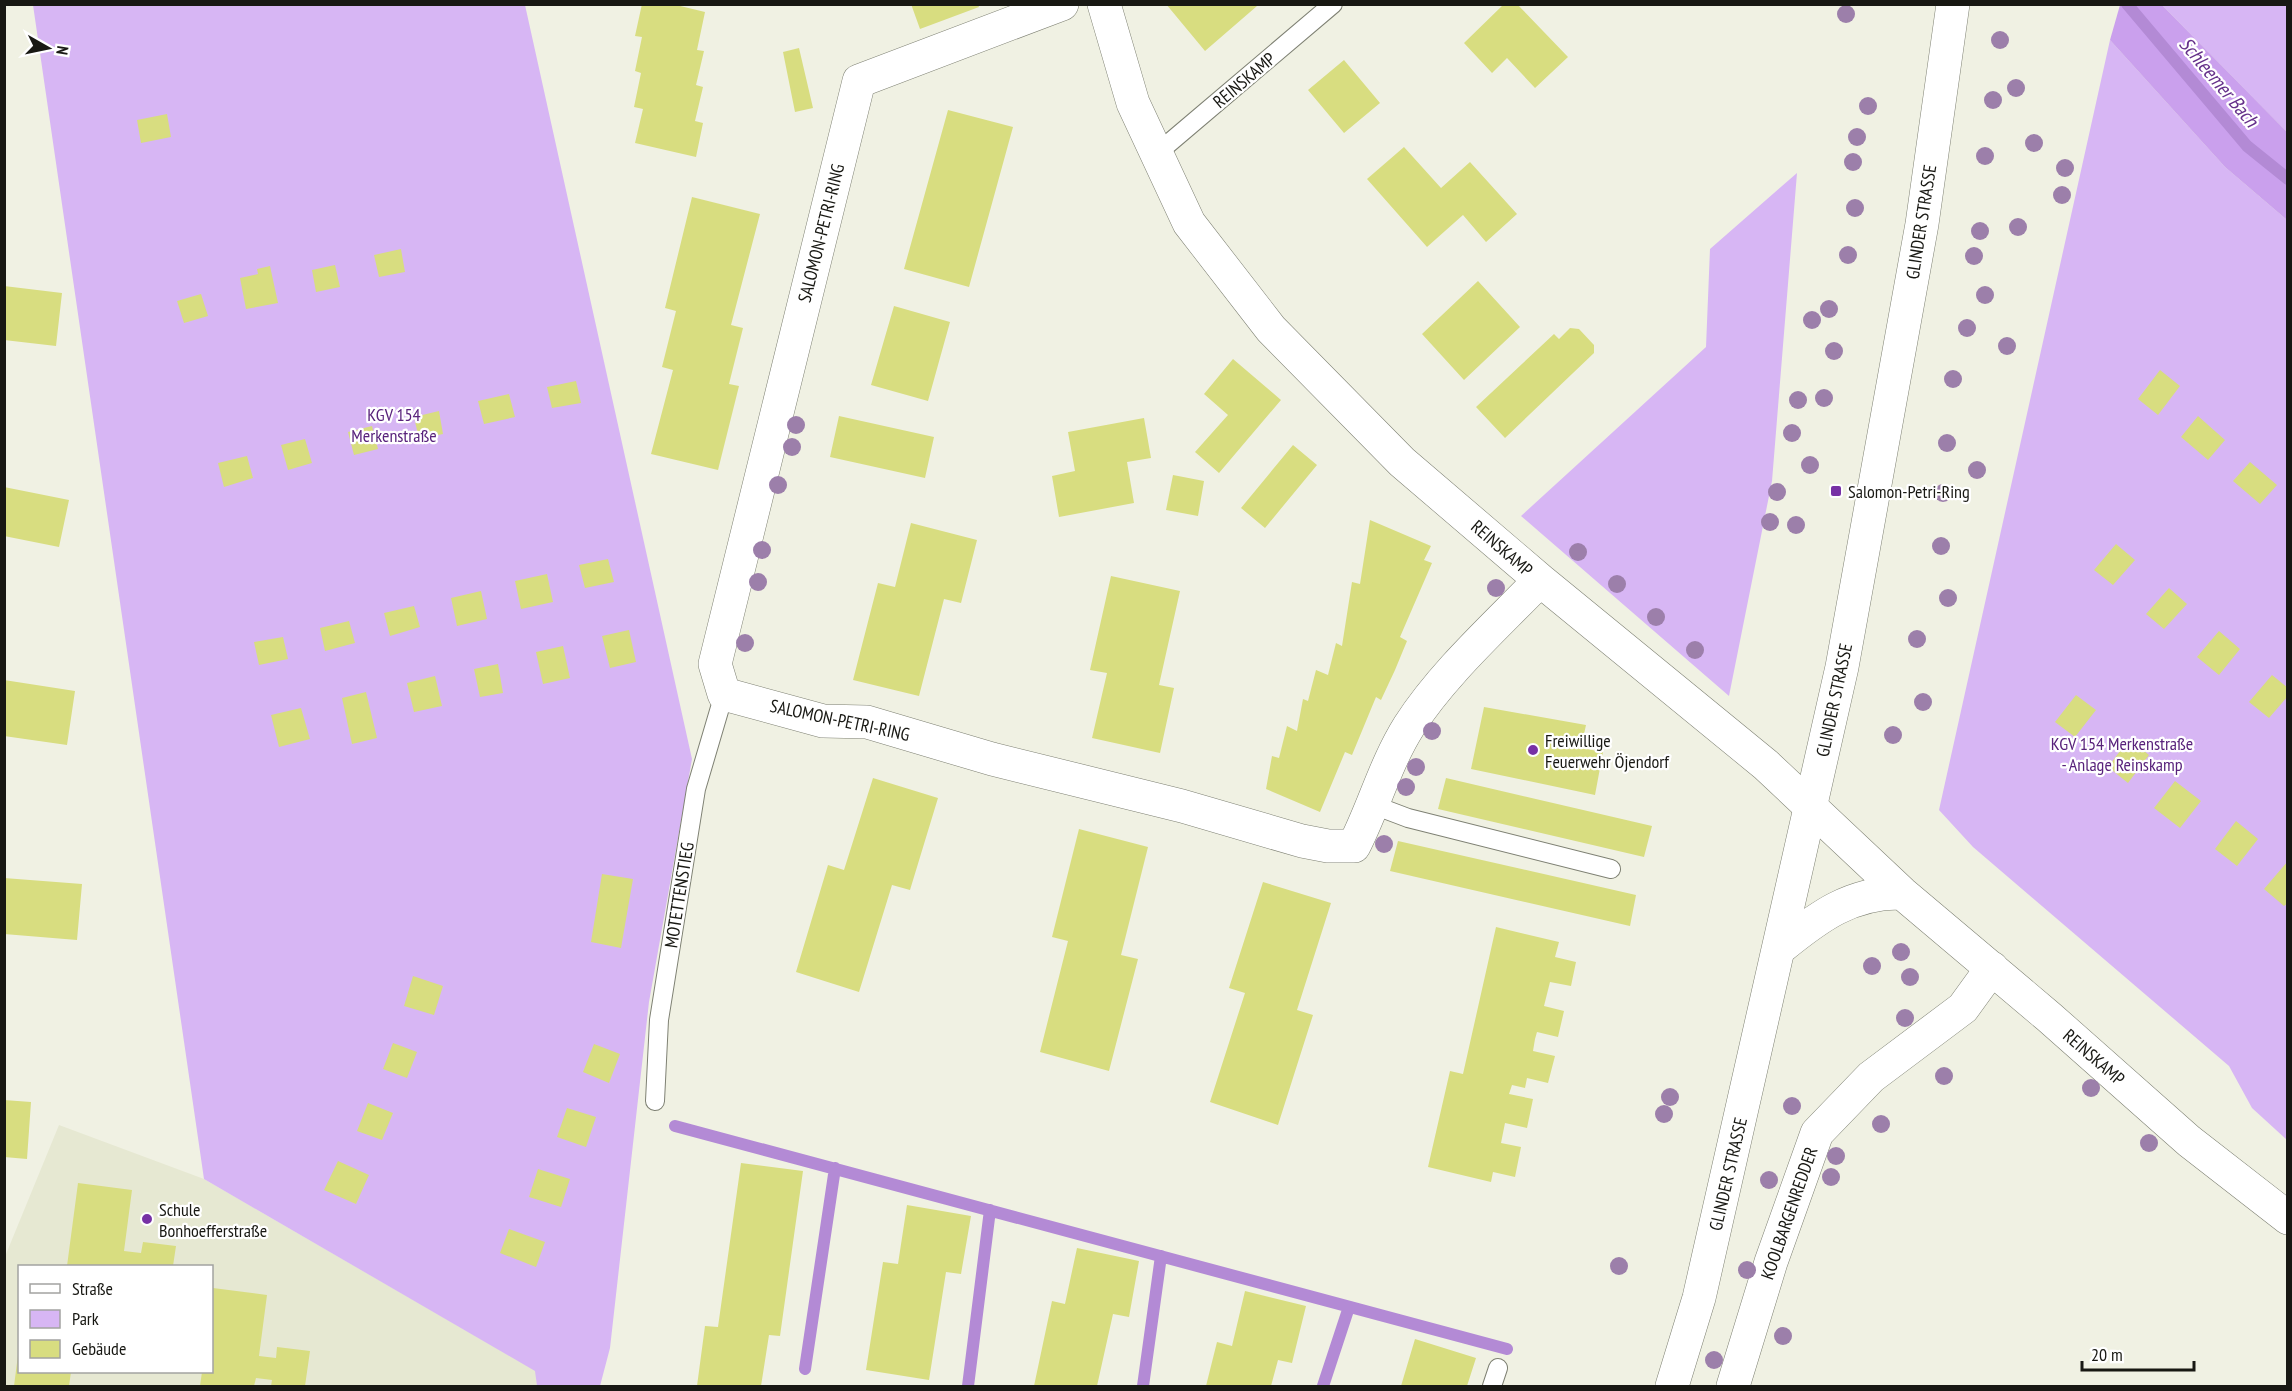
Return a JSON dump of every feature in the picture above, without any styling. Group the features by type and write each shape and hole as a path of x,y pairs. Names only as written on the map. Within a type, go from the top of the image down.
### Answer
{"street":[{"name":"SALOMON-PETRI-RING","path":"1062,4 859,81 715,664 724,694 824,721 867,723 992,759 1328,846 1354,846 1387,766 1410,726 1475,648 1540,580"},
{"name":"REINSKAMP","path":"1104,4 1133,103 1155,155 1190,223 1271,329 1402,462 1540,580 1766,765 1811,810 1902,893 1992,968 2189,1141 2288,1218"},
{"name":"GLINDER STRASSE","path":"1672,1386 1699,1298 1842,667 1922,224 1953,4"},
{"path":"1780,948 1803,929 1854,899 1874,894 1902,893"},
{"name":"KOOLBARGENREDDER","path":"1733,1386 1771,1262 1817,1133 1871,1077 1963,1008 1992,968"}],"lane":[{"name":"REINSKAMP","path":"1155,155 1333,4"},
{"name":"MOTETTENSTIEG","path":"655,1101 659,1020 696,789 724,694"},
{"path":"1371,804 1408,818 1611,869"},
{"path":"1492,1386 1498,1368"}],"shaded area":[{"path":"2120,5 2162,5 2287,132 2287,220 2225,167 2110,40"},
{"name":"Schule Bonhoefferstraße","path":"59,1125 204,1179 536,1371 537,1386 5,1386 4,1259"}],"green space":[{"name":"KGV 154 Merkenstraße","path":"33,5 525,5 692,759 649,1002 610,1348 600,1386 537,1386 535,1371 204,1179"},
{"path":"2162,5 2287,5 2287,132 2279,124"},
{"name":"KGV 154 Merkenstraße - Anlage Reinskamp","path":"2110,40 2225,167 2287,220 2287,1140 2252,1108 2229,1066 1973,847 1939,810"},
{"path":"1797,173 1772,481 1729,696 1521,516 1706,347 1710,249"}],"building":[{"path":"642,4 672,4 705,12 697,50 704,51 696,85 703,87 695,121 703,123 696,157 635,143 643,109 634,107 641,73 635,71 642,37 635,36"},
{"path":"911,4 978,4 979,7 920,29"},
{"path":"1166,4 1256,4 1257,6 1205,51"},
{"path":"1504,4 1517,4 1568,57 1535,88 1507,58 1492,73 1464,43"},
{"path":"799,48 813,108 795,112 783,52"},
{"path":"1344,60 1380,103 1344,133 1308,90"},
{"path":"948,110 1013,127 969,287 904,269"},
{"path":"167,114 171,137 141,143 137,120"},
{"path":"1404,147 1441,188 1470,162 1517,214 1486,242 1463,215 1427,247 1367,179"},
{"path":"692,197 760,214 731,325 743,328 729,384 739,386 718,470 651,454 673,370 662,367 676,311 665,308"},
{"path":"401,249 405,272 379,277 374,255"},
{"path":"335,265 340,287 316,292 312,270"},
{"path":"270,266 278,303 246,309 240,278 258,274 257,269"},
{"path":"1478,281 1520,327 1464,380 1422,334"},
{"path":"4,286 62,293 56,346 4,340"},
{"path":"201,294 208,316 184,323 177,301"},
{"path":"894,306 950,322 928,401 871,385"},
{"path":"1570,328 1579,329 1594,345 1594,353 1505,438 1476,407 1554,334 1559,339"},
{"path":"1233,359 1281,400 1219,473 1195,452 1228,415 1204,394"},
{"path":"2160,370 2180,386 2158,415 2138,399"},
{"path":"576,381 581,403 552,408 547,387"},
{"path":"509,394 515,417 484,424 478,401"},
{"path":"439,411 443,434 419,439 414,417"},
{"path":"839,416 934,437 925,478 830,457"},
{"path":"2198,416 2225,440 2208,460 2181,437"},
{"path":"1144,418 1151,458 1127,462 1134,503 1059,517 1052,476 1075,471 1068,432"},
{"path":"372,426 378,449 354,455 348,432"},
{"path":"305,439 312,463 288,470 281,445"},
{"path":"1293,445 1317,465 1265,528 1241,508"},
{"path":"247,456 253,478 224,487 218,463"},
{"path":"2250,462 2277,485 2260,504 2233,481"},
{"path":"1173,475 1204,481 1198,516 1166,510"},
{"path":"4,487 69,500 59,547 4,536"},
{"path":"1370,520 1431,546 1424,560 1432,563 1400,637 1407,641 1395,670 1381,700 1376,697 1352,755 1345,752 1320,812 1266,789 1272,756 1279,758 1287,726 1297,731 1303,699 1308,701 1316,670 1328,675 1336,643 1342,646 1352,582 1360,584"},
{"path":"911,523 977,540 961,603 944,599 919,696 853,680 878,583 895,587"},
{"path":"2116,544 2135,560 2113,585 2094,570"},
{"path":"608,559 614,582 585,588 579,565"},
{"path":"547,574 553,602 521,609 515,581"},
{"path":"1111,576 1180,591 1159,685 1174,688 1160,753 1092,738 1107,673 1090,670"},
{"path":"2169,588 2187,604 2164,629 2146,614"},
{"path":"481,591 487,619 457,626 451,598"},
{"path":"414,606 420,627 390,636 384,613"},
{"path":"349,621 355,643 325,651 320,628"},
{"path":"629,630 636,662 610,668 602,636"},
{"path":"2219,631 2240,649 2219,675 2197,657"},
{"path":"283,637 288,659 259,665 254,642"},
{"path":"563,646 570,678 543,684 536,652"},
{"path":"498,664 503,693 480,697 474,669"},
{"path":"2272,675 2288,688 2288,696 2269,718 2249,702"},
{"path":"435,676 442,706 414,712 407,683"},
{"path":"4,680 75,691 67,745 4,736"},
{"path":"366,692 377,738 352,744 342,698"},
{"path":"2076,695 2096,710 2075,737 2055,722"},
{"name":"Freiwillige Feuerwehr Öjendorf","path":"1484,707 1586,725 1581,748 1603,752 1595,795 1471,769"},
{"path":"301,708 310,739 279,747 271,715"},
{"path":"2129,739 2149,755 2128,783 2108,767"},
{"path":"873,778 938,798 910,890 892,885 859,992 796,972 828,865 844,870"},
{"path":"1446,778 1652,826 1644,857 1438,809"},
{"path":"2175,781 2201,801 2180,828 2154,808"},
{"path":"2236,821 2258,839 2237,866 2215,849"},
{"path":"1079,829 1148,847 1121,955 1138,959 1109,1071 1040,1052 1068,941 1052,937"},
{"path":"1398,841 1636,895 1630,926 1390,871"},
{"path":"2288,861 2288,903 2284,906 2264,889"},
{"path":"602,874 633,879 621,948 591,942"},
{"path":"4,878 82,884 77,940 4,934"},
{"path":"1263,882 1331,903 1297,1010 1313,1015 1278,1125 1210,1102 1245,993 1229,988"},
{"path":"1496,927 1559,942 1555,957 1576,962 1571,986 1550,982 1544,1006 1564,1011 1558,1037 1537,1032 1535,1039 1533,1051 1555,1056 1548,1083 1527,1078 1525,1088 1512,1085 1509,1094 1533,1099 1527,1128 1505,1123 1501,1143 1521,1147 1515,1177 1493,1172 1491,1182 1428,1167 1450,1071 1463,1074"},
{"path":"413,976 443,986 434,1015 404,1006"},
{"path":"393,1043 417,1052 407,1078 383,1069"},
{"path":"594,1044 620,1054 609,1083 583,1072"},
{"path":"4,1100 31,1102 27,1159 4,1157"},
{"path":"368,1103 393,1113 382,1140 357,1131"},
{"path":"567,1108 596,1117 586,1147 557,1137"},
{"path":"338,1161 369,1175 356,1204 324,1190"},
{"path":"741,1163 803,1171 780,1336 769,1335 761,1386 697,1386 705,1326 718,1327"},
{"path":"538,1169 570,1179 561,1207 529,1197"},
{"path":"78,1183 132,1190 124,1251 141,1253 143,1242 176,1246 173,1265 67,1265"},
{"path":"907,1205 971,1216 961,1274 946,1272 929,1380 866,1370 883,1262 898,1264"},
{"path":"509,1229 545,1242 536,1267 500,1253"},
{"path":"1077,1248 1139,1261 1129,1317 1113,1314 1097,1386 1034,1386 1052,1301 1065,1304"},
{"path":"213,1288 267,1295 259,1356 276,1358 277,1347 310,1351 305,1386 271,1386 272,1380 256,1378 254,1386 200,1386 202,1373 213,1373"},
{"path":"1245,1291 1306,1306 1292,1363 1278,1360 1271,1386 1206,1386 1217,1342 1232,1346"},
{"path":"1415,1339 1476,1358 1467,1386 1401,1386"},
{"path":"18,1355 18,1373 71,1373 69,1386 14,1386"}],"waterway":[{"name":"Schleemer Bach","path":"2127,4 2247,146 2288,179"},
{"path":"675,1126 1507,1349"},
{"path":"805,1369 835,1168"},
{"path":"968,1386 990,1210"},
{"path":"1143,1386 1161,1256"},
{"path":"1323,1386 1349,1307"}],"place":[{"name":"Salomon-Petri-Ring","path":"1836,491"},
{"name":"Freiwillige Feuerwehr Öjendorf","path":"1533,750"},
{"name":"Schule Bonhoefferstraße","path":"147,1219"}]}
